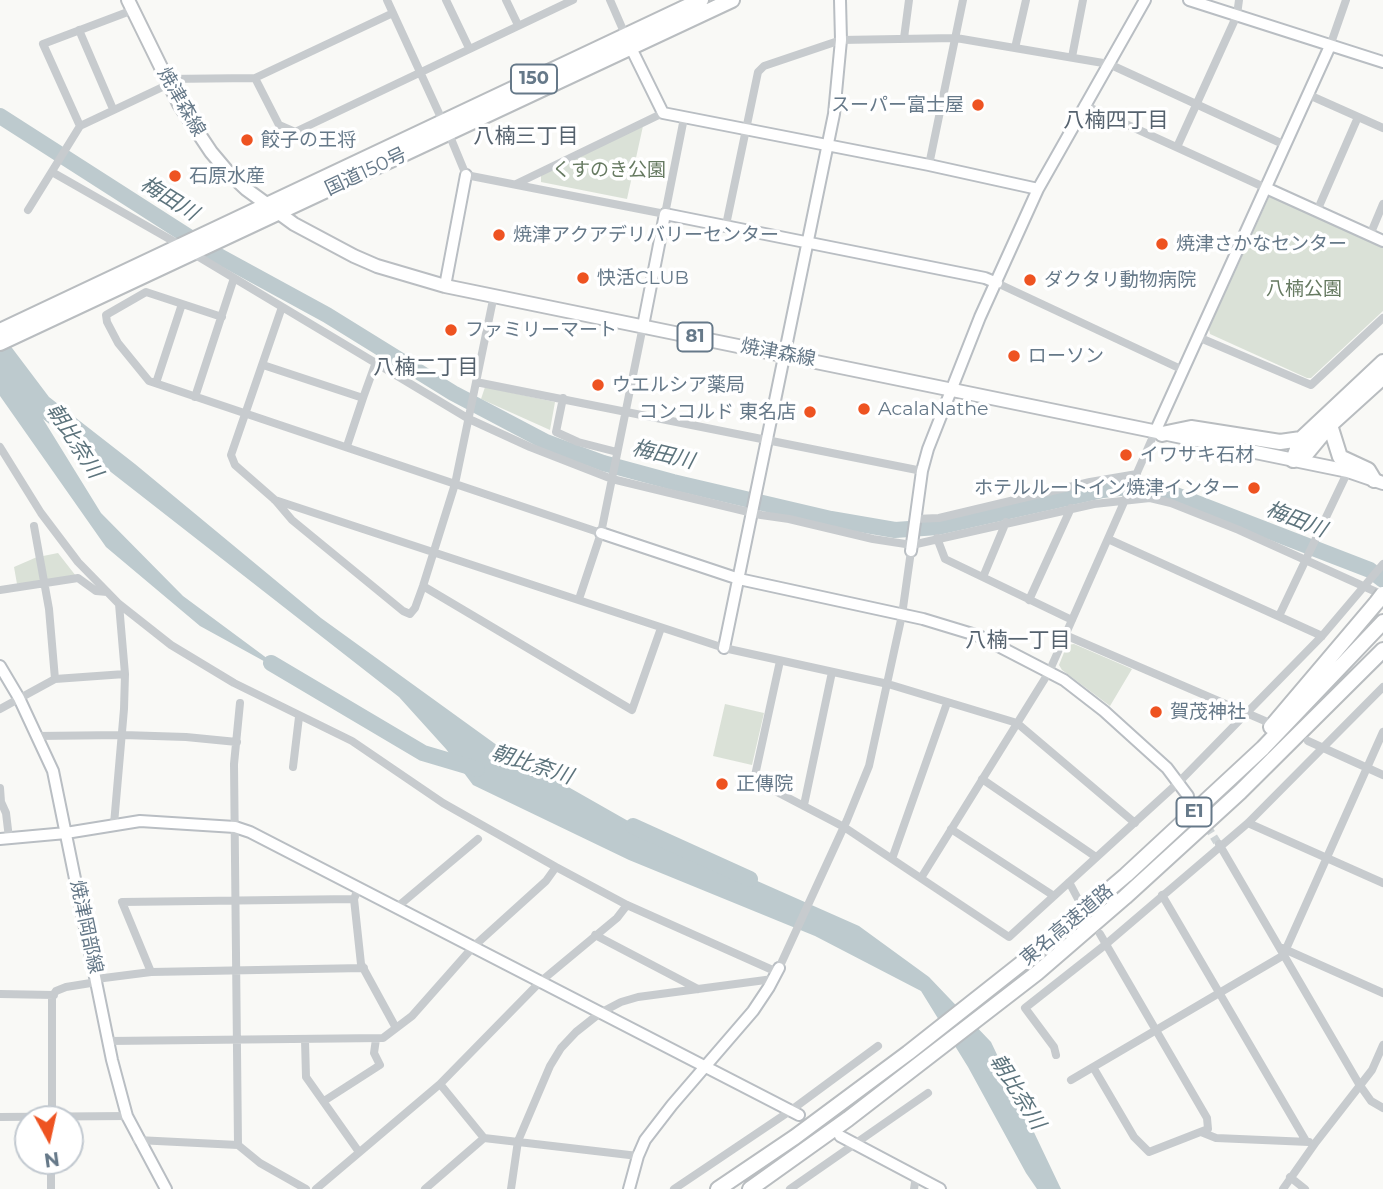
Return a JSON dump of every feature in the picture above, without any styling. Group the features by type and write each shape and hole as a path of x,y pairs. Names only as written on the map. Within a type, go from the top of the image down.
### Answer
{"highway":[{"name":"国道150号","path":"628,42 701,0"},
{"name":"国道150号","path":"0,331 69,304 211,239 628,42 732,0"},
{"name":"国道150号","path":"0,343 69,304"},
{"path":"1293,460 1301,439 1383,362"},
{"path":"1293,460 1306,454 1330,425 1383,377"},
{"path":"1330,425 1340,457 1368,470 1378,482"},
{"path":"1159,433 1191,428 1280,442 1301,439"},
{"path":"1219,790 1381,597"},
{"name":"東名高速道路","path":"718,1189 795,1137 908,1053 991,988 1126,875 1219,790 1383,622"},
{"name":"東名高速道路","path":"750,1189 920,1066 1125,897 1240,792 1383,650"}],"main road":[{"name":"焼津森線","path":"132,4 167,81 211,152 236,180 273,209 354,256 445,286 1348,471 1378,482"}],"street":[{"path":"387,0 466,175 445,286"},
{"path":"446,0 469,48"},
{"path":"506,0 517,25"},
{"path":"255,78 279,125 295,132 573,0"},
{"path":"610,0 663,113"},
{"path":"724,648 834,114 841,40 840,0"},
{"path":"904,38 909,0"},
{"path":"929,165 963,0"},
{"path":"1016,48 1026,0"},
{"path":"1072,57 1083,0"},
{"path":"629,1189 638,1156 653,1129 753,1011 776,973 844,827 869,766 888,684 902,615 922,471 928,449 1038,189 1145,0"},
{"path":"1189,0 1383,62"},
{"path":"1177,147 1237,15 1239,0"},
{"path":"921,878 1049,672 1137,475 1159,433 1183,370 1309,95 1346,0"},
{"path":"80,126 43,44 132,4"},
{"path":"28,210 80,126 167,81 255,78 393,13"},
{"path":"79,30 113,109"},
{"path":"726,225 756,77 761,69 841,40 956,38 1109,64 1285,145"},
{"path":"1309,95 1383,128"},
{"path":"1084,105 1383,241"},
{"path":"516,184 663,113 1038,189"},
{"path":"1317,211 1359,117"},
{"path":"579,599 601,533 684,118"},
{"path":"52,172 190,248 282,307 469,416 530,447 612,476 753,512 911,546 1071,508 1150,498 1171,503 1307,557 1365,584 1381,597"},
{"path":"466,175 985,278 1183,370"},
{"path":"1370,235 1383,204"},
{"path":"195,397 234,278"},
{"path":"222,317 146,292 106,315 118,343 145,377 156,383 739,579 902,615 979,636 1049,672 1104,711 1151,753 1179,782 1188,796"},
{"path":"282,307 231,455 235,465 275,500 292,520 410,614 423,586 455,485 494,296"},
{"path":"156,383 182,304"},
{"path":"1198,337 1311,385 1383,318"},
{"path":"347,446 376,362"},
{"path":"263,365 363,398"},
{"path":"475,385 563,398 922,471"},
{"path":"563,398 556,432 617,454"},
{"path":"0,447 67,549 119,604 171,645 207,668 299,717 352,741 443,803 556,867 627,905 776,973"},
{"path":"1279,617 1348,471"},
{"path":"915,521 1090,482 1137,475"},
{"path":"275,500 724,648 888,684 1017,723 1135,823"},
{"path":"1029,600 1071,508"},
{"path":"983,577 1006,522"},
{"path":"34,526 45,583 55,679"},
{"path":"937,538 944,559 1072,620"},
{"path":"1108,539 1322,636"},
{"path":"780,661 754,780 844,827 1009,937 1179,782 1322,636 1383,564"},
{"path":"0,590 78,578 96,591 107,592"},
{"path":"423,586 632,710 662,628"},
{"path":"114,824 123,735 125,674 119,604"},
{"path":"1065,635 1265,721"},
{"name":"焼津岡部線","path":"0,666 19,698 53,771 127,1116 137,1140 166,1189"},
{"path":"804,805 832,672"},
{"path":"0,709 55,679 125,674"},
{"path":"1056,1055 1054,1047 1025,1008 1105,944 1219,844 1248,823 1383,687"},
{"path":"238,1145 234,764 240,702"},
{"path":"892,859 947,704"},
{"path":"293,768 299,717"},
{"path":"1071,1080 1219,993 1283,950 1328,858 1383,732"},
{"path":"37,736 123,735 237,742"},
{"path":"1308,741 1383,775"},
{"path":"982,779 1096,857"},
{"path":"0,788 1,802 6,813 4,839 66,833 140,821 235,827 250,832 356,894 396,908 795,1113"},
{"path":"1248,823 1383,883"},
{"path":"951,830 1054,896"},
{"path":"396,908 478,839"},
{"path":"1219,844 1359,1084 1371,1101 1383,1108"},
{"path":"109,1041 383,1038 412,1016 473,947 546,881 556,867"},
{"path":"1069,882 1078,899"},
{"path":"152,972 122,902 237,901 356,894"},
{"path":"356,894 364,968 396,1028"},
{"path":"1162,895 1306,1141"},
{"path":"316,1189 440,1084 540,982 617,918 627,905"},
{"path":"1093,1068 1134,1137 1149,1152 1208,1129 1207,1118 1100,934"},
{"path":"596,935 698,989"},
{"path":"1283,950 1383,993"},
{"path":"51,1105 56,991 152,972 364,968"},
{"path":"511,1189 517,1141 550,1066 561,1048 576,1032 600,1013 621,1002 776,973"},
{"path":"0,994 54,995"},
{"path":"324,1101 380,1065 374,1053 376,1039"},
{"path":"305,1040 306,1077 359,1152"},
{"path":"1283,1189 1371,1070 1383,1045"},
{"path":"674,1189 795,1113 878,1046"},
{"path":"440,1084 484,1138 638,1156"},
{"path":"790,1189 928,1093"},
{"path":"84,1117 127,1116"},
{"path":"1200,1132 1216,1138 1316,1142"},
{"path":"840,1136 940,1189"},
{"path":"425,1189 484,1138"},
{"path":"137,1140 238,1145 260,1163 306,1189"},
{"path":"914,1189 916,1176"},
{"path":"1290,1177 1305,1189"}],"green space":[{"name":"くすのき公園","path":"643,126 627,199 541,182 541,175"},
{"name":"八楠公園","path":"1274,196 1383,245 1383,311 1311,378 1210,334 1209,329 1269,197"},
{"path":"485,387 555,402 550,430 481,399"},
{"path":"58,553 76,576 47,580 43,556"},
{"path":"37,557 42,581 17,584 14,567"},
{"path":"1074,644 1132,669 1110,706 1059,665 1067,645"},
{"path":"725,704 764,713 752,765 713,756"}],"water":[{"path":"0,332 49,397 135,464 321,618 505,751 651,834 859,926 929,977 991,1042 1061,1189 1037,1189 968,1067 921,991 815,936 629,860 473,785 446,749 399,697 43,419 101,513 183,596 291,676 200,626 106,547 0,396"}],"waterway":[{"name":"梅田川","path":"0,116 217,255 327,315 453,393 546,442 603,463 831,519 895,530 938,527 1103,490 1145,485 1370,570 1383,580"},
{"name":"朝比奈川","path":"271,663 423,753 477,769"},
{"name":"朝比奈川","path":"633,826 750,879"}],"tunnel":[{"path":"1188,796 1217,842"}],"place":[{"name":"スーパー富士屋","path":"978,105"},
{"name":"餃子の王将","path":"247,140"},
{"name":"石原水産","path":"175,176"},
{"name":"焼津アクアデリバリーセンター","path":"499,235"},
{"name":"焼津さかなセンター","path":"1162,244"},
{"name":"快活CLUB","path":"583,278"},
{"name":"ダクタリ動物病院","path":"1030,280"},
{"name":"ファミリーマート","path":"451,330"},
{"name":"ローソン","path":"1014,356"},
{"name":"ウエルシア薬局","path":"598,385"},
{"name":"AcalaNathe","path":"864,409"},
{"name":"コンコルド 東名店","path":"810,412"},
{"name":"イワサキ石材","path":"1126,455"},
{"name":"ホテルルートイン焼津インター","path":"1254,488"},
{"name":"賀茂神社","path":"1156,712"},
{"name":"正傳院","path":"722,784"}],"district":[{"name":"八楠四丁目","path":"1116,121"},
{"name":"八楠三丁目","path":"526,137"},
{"name":"八楠二丁目","path":"426,368"},
{"name":"八楠一丁目","path":"1018,641"}]}
